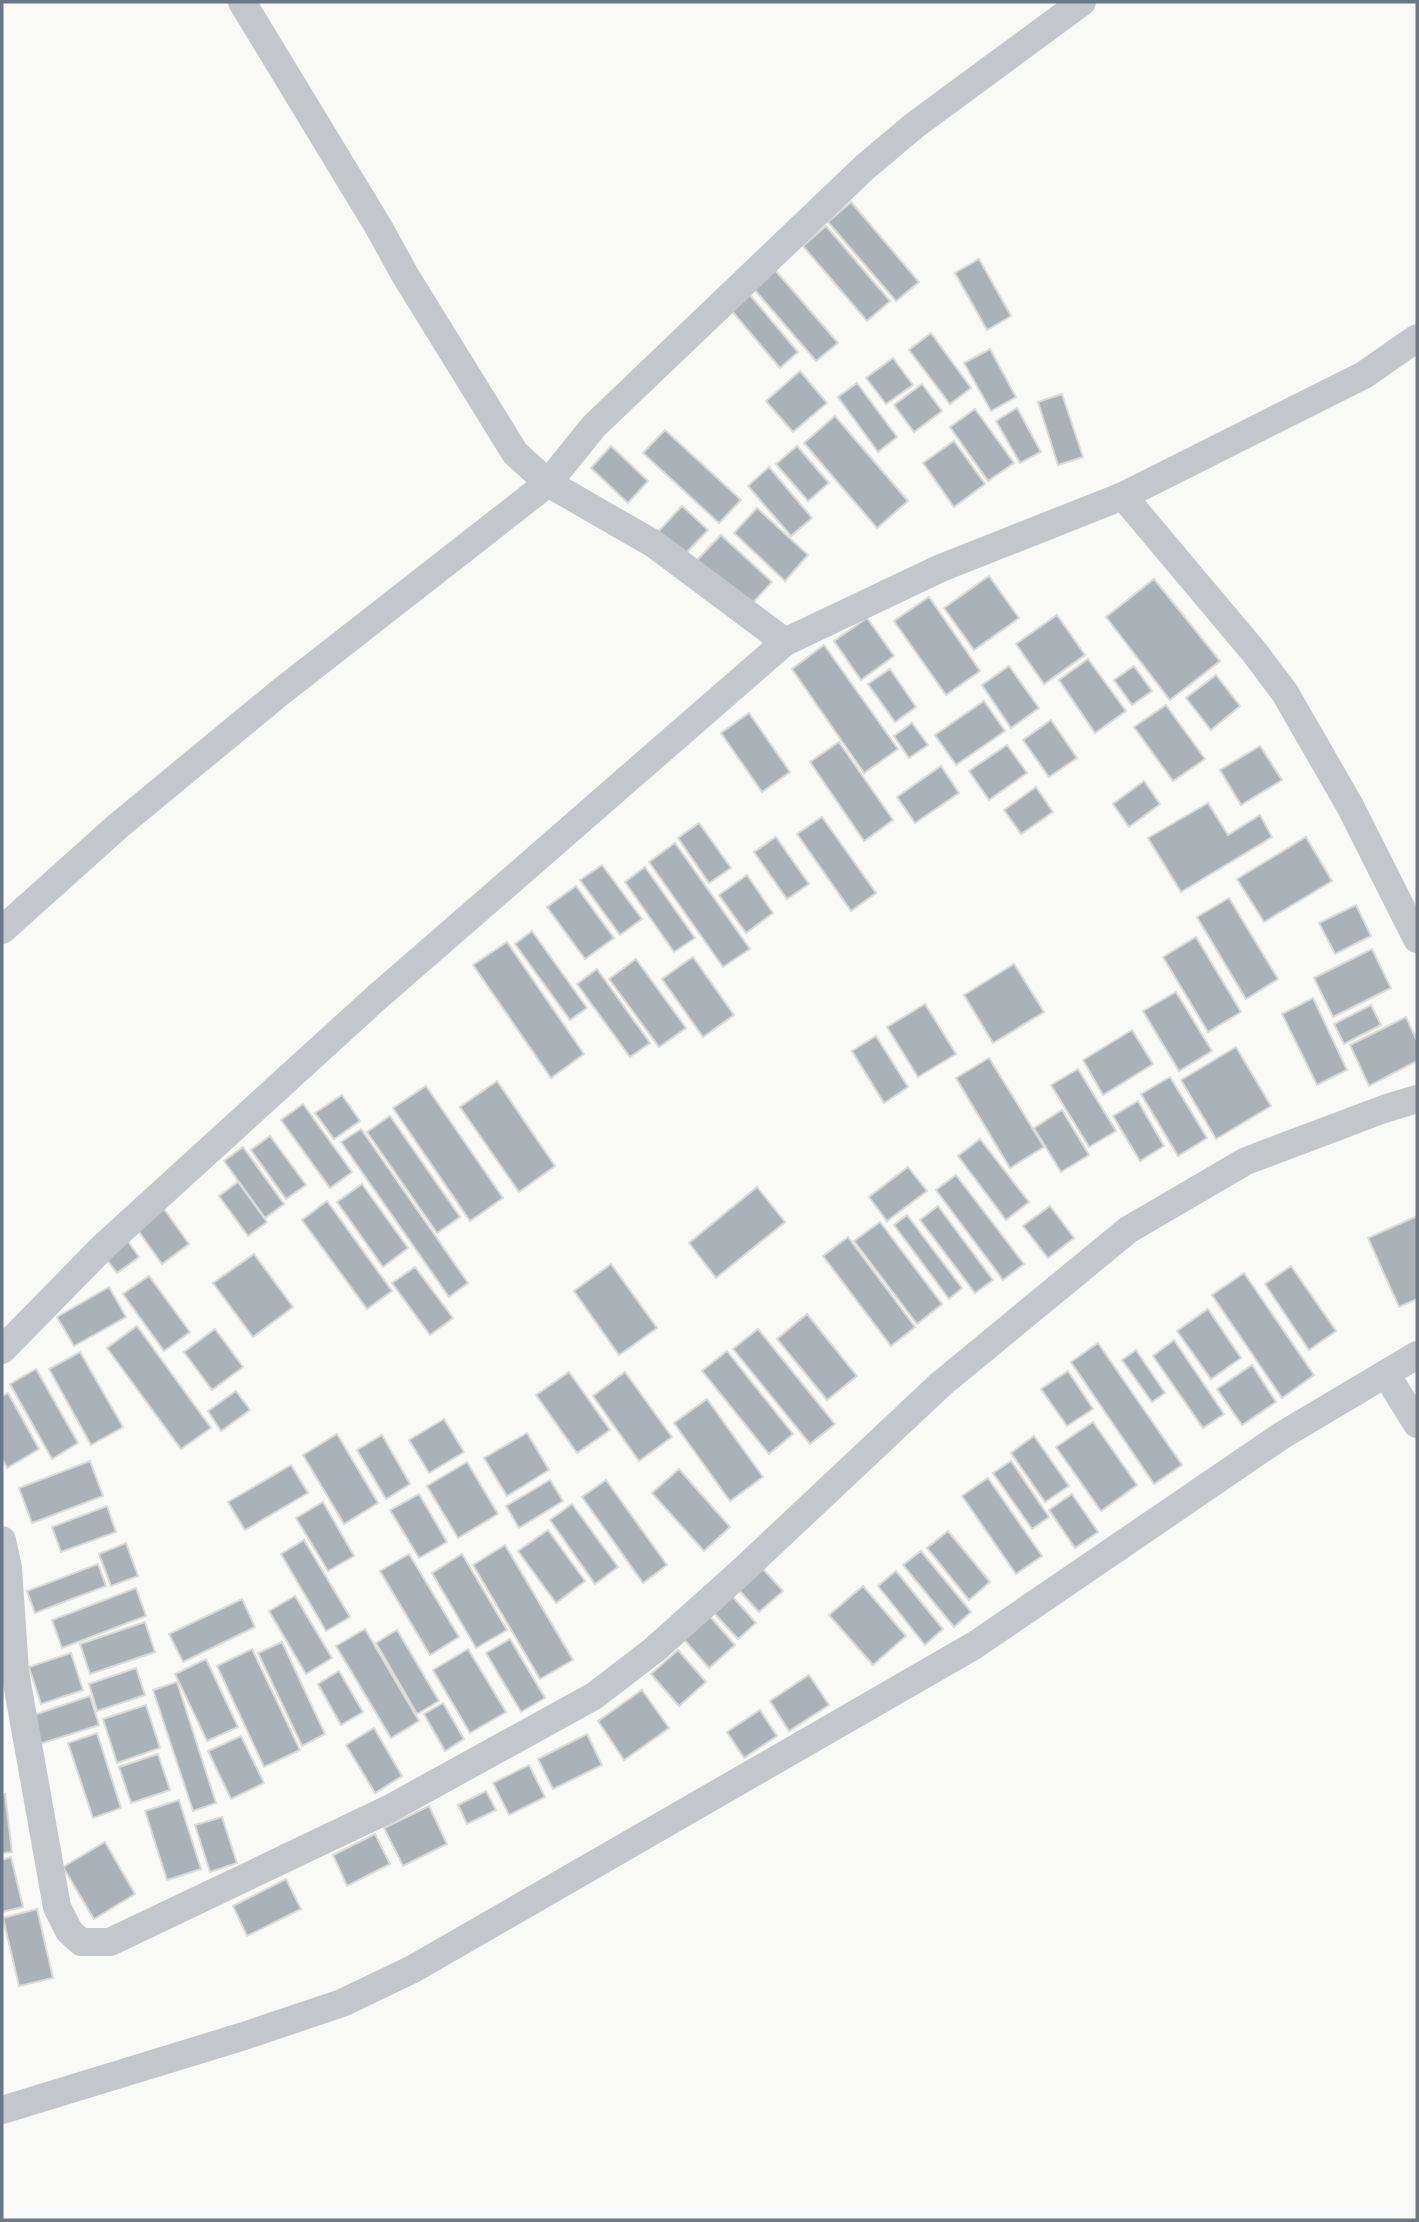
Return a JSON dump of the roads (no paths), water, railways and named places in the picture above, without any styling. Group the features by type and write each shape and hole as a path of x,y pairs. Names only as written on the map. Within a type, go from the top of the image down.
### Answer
{"street":[{"path":"242,2 515,453 548,484 654,544 785,642"},
{"path":"2,930 118,827 278,694 548,484 594,426 865,167 915,125 1082,2"},
{"path":"2,1350 104,1246 375,999 785,642 941,568 1123,496 1364,375 1417,338"},
{"path":"1123,496 1286,693 1350,806 1417,939"},
{"path":"2,1540 8,1568 15,1672 57,1907 69,1931 81,1942 110,1942 389,1808 594,1696 654,1650 711,1599 941,1384 1128,1230 1246,1161 1417,1098"},
{"path":"2,2110 232,2040 330,2007 413,1969 975,1645 1281,1436 1417,1354"},
{"path":"1385,1374 1417,1424"}]}
